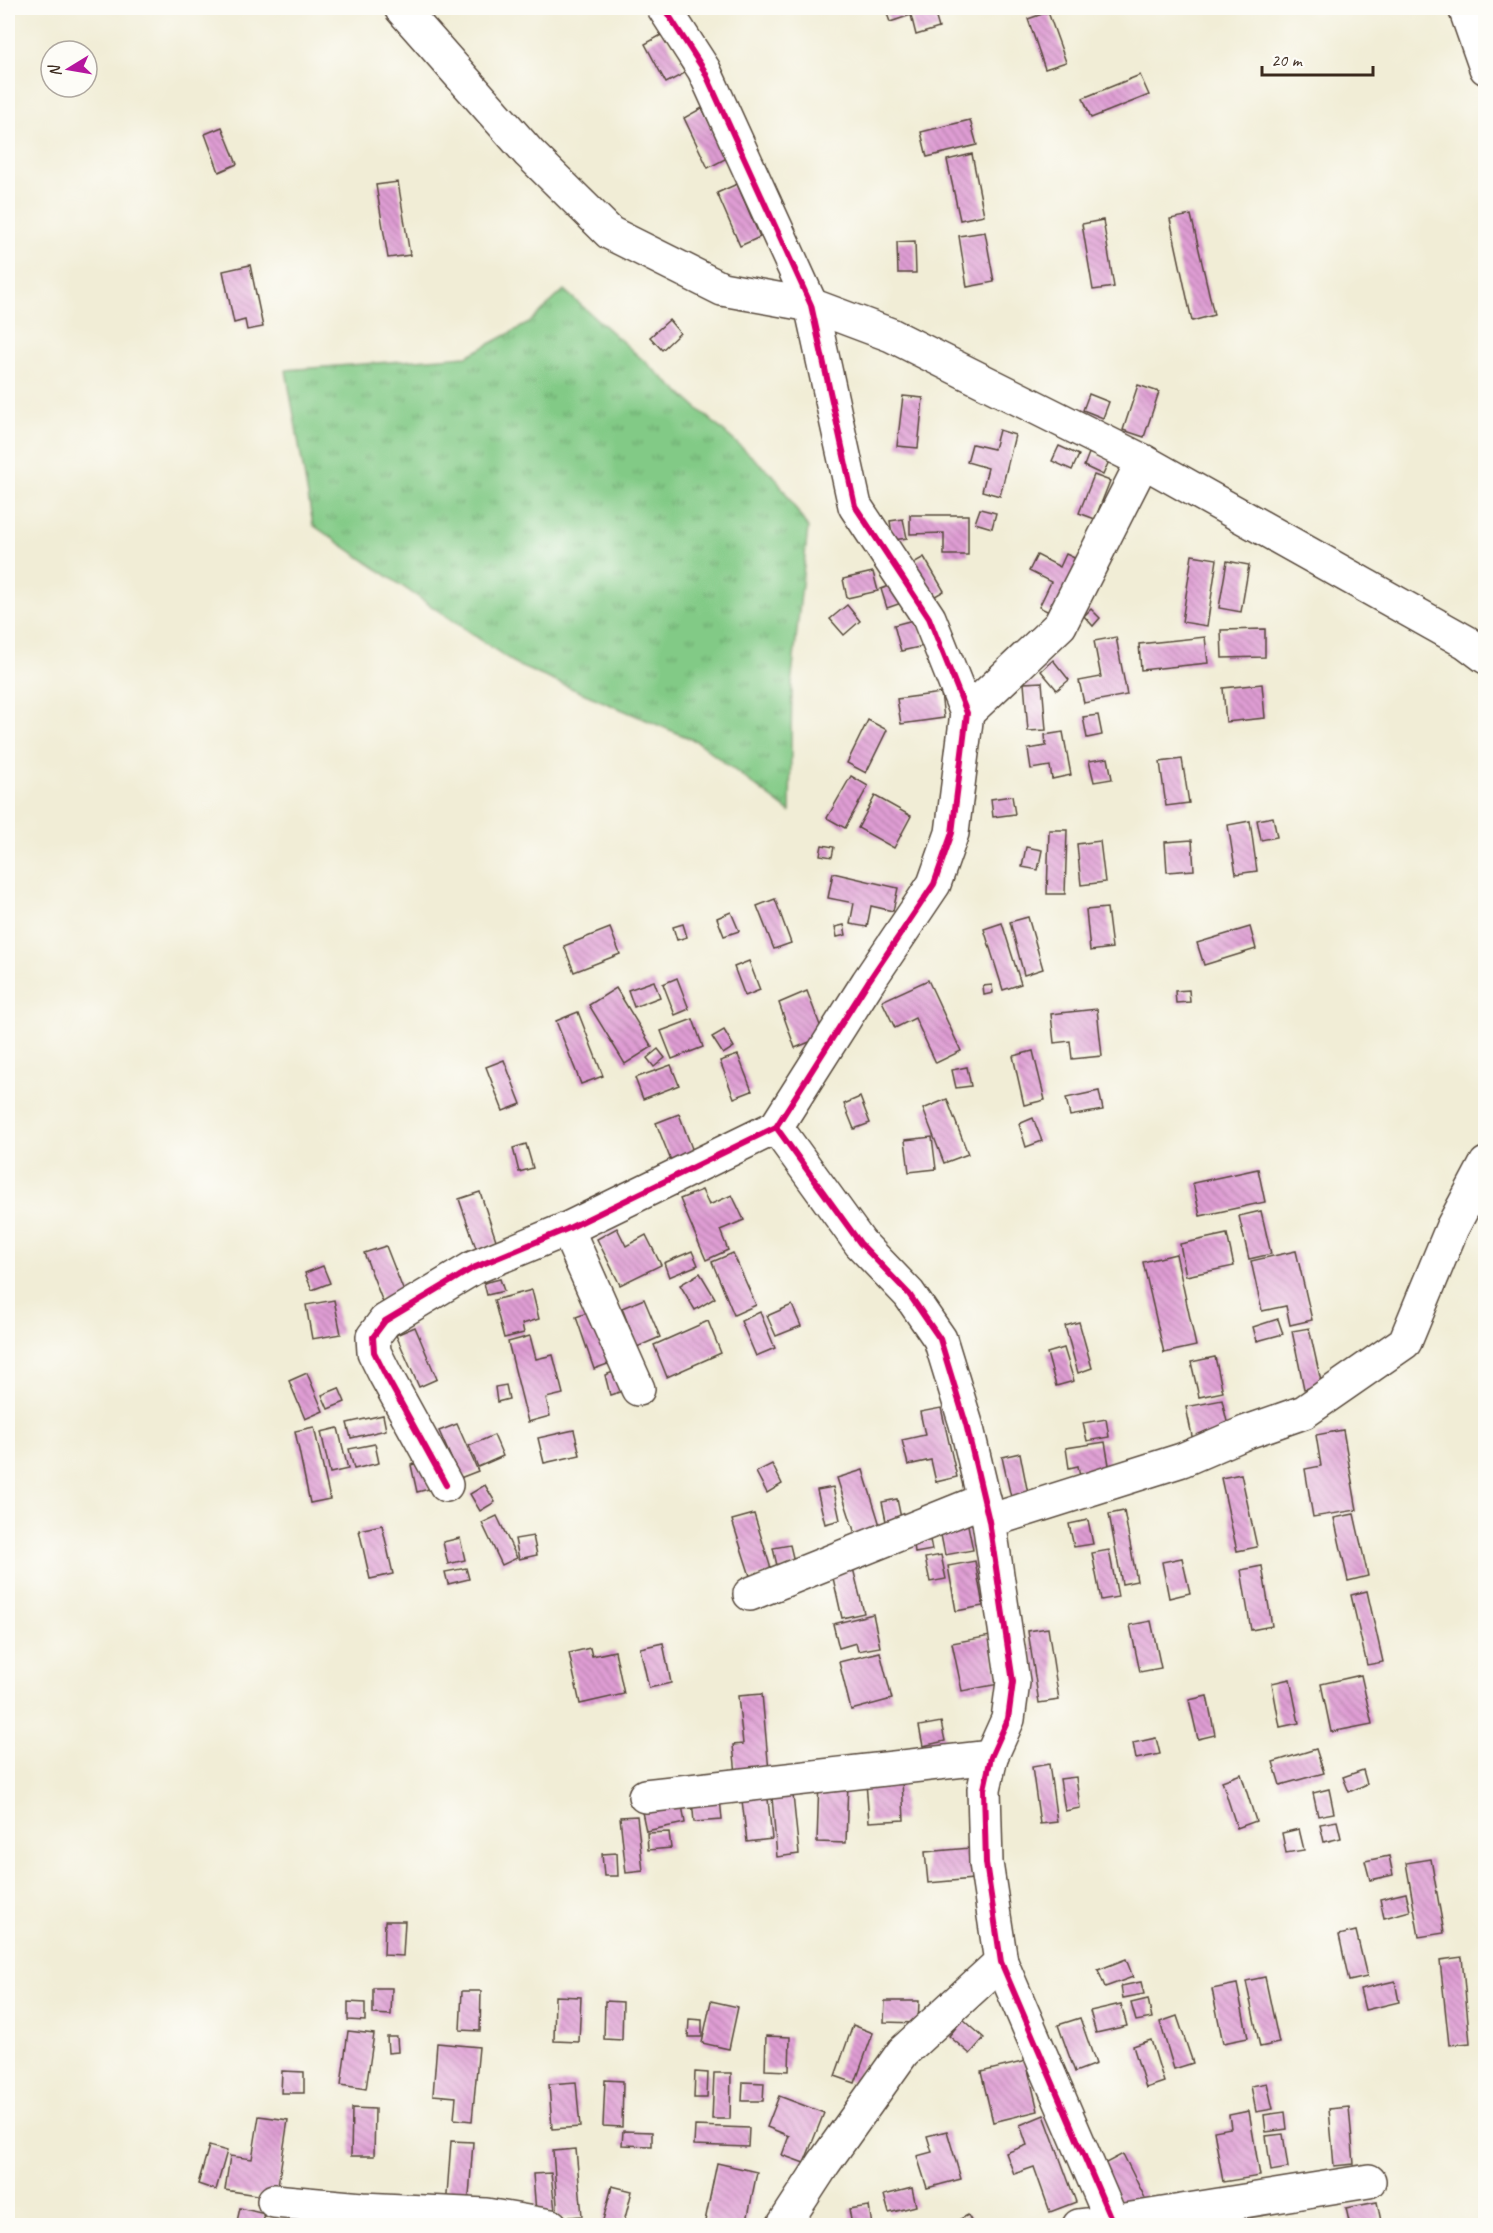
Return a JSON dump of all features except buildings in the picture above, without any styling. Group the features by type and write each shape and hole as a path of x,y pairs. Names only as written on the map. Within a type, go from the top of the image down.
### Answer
{"street":[{"path":"401,8 529,153 610,233 722,288 811,305 891,335 1143,461 1466,642 1485,657"},
{"path":"446,1485 374,1352 373,1337 385,1321 473,1268 567,1229 776,1127 868,982 934,884 952,833 967,713 929,618 855,506 811,305 704,70 664,8"},
{"path":"1465,8 1485,68"},
{"path":"967,713 1060,625 1143,461"},
{"path":"776,1127 860,1243 909,1294 940,1339 966,1424 987,1510 1013,1682 1008,1719 991,1757 984,1789 986,1863 1001,1962 1114,2224"},
{"path":"750,1594 987,1510 1182,1460 1247,1432 1304,1412 1405,1342 1452,1228 1485,1164"},
{"path":"567,1229 638,1389"},
{"path":"645,1796 991,1757"},
{"path":"783,2226 824,2163 903,2052 1001,1962"},
{"path":"1079,2226 1114,2224 1369,2181"},
{"path":"274,2201 362,2217 486,2215 551,2226"}],"green space":[{"path":"564,290 776,478 808,528 792,677 790,812 696,741 519,666 313,525 286,370 467,356 529,323"}],"cycle path":[{"path":"446,1485 374,1352 373,1337 385,1321 473,1268 567,1229 776,1127 868,982 934,884 952,833 967,713 929,618 855,506 811,305 704,70 664,8"},
{"path":"776,1127 860,1243 909,1294 940,1339 966,1424 989,1521 1013,1682 1008,1719 991,1757 984,1789 986,1863 1001,1962 1114,2226"}]}
